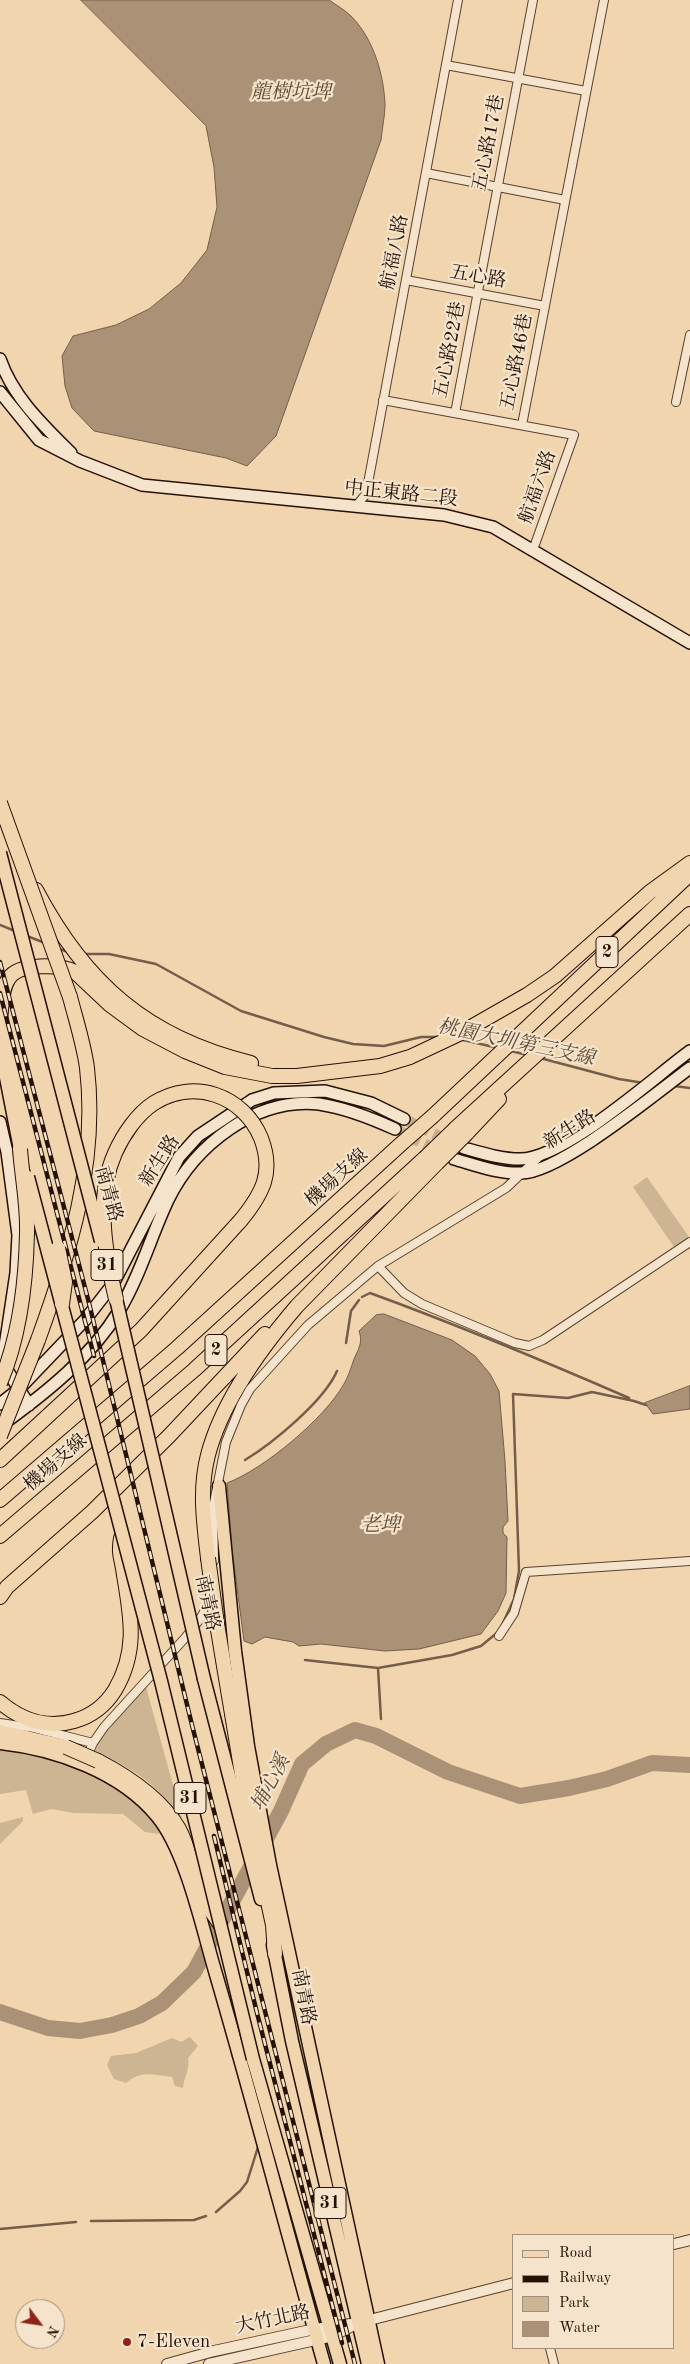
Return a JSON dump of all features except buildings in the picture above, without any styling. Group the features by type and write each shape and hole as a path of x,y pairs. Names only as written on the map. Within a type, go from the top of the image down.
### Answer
{"highway":[{"path":"0,803 70,997 87,1067 90,1144 76,1221 59,1282 0,1436"},
{"path":"20,859 63,938 82,963 142,1017 192,1044 215,1053 297,1076"},
{"path":"0,1019 5,985 15,972 45,965 69,968 127,1018 185,1051 226,1066 272,1076 297,1076 380,1066 410,1057 490,1018 555,976 650,892 690,863"},
{"name":"機場支線","path":"0,1500 177,1348 433,1116 690,874"},
{"name":"機場支線","path":"0,1536 194,1370 431,1160 519,1073 690,914"},
{"path":"0,1026 66,1282 62,1304"},
{"path":"0,1460 141,1330 241,1220 260,1194 267,1177 267,1157 262,1140 256,1127 243,1110 224,1098 197,1092 165,1097 153,1104 132,1125 123,1139 115,1154 106,1184 104,1220 116,1298"},
{"path":"0,1383 14,1342 21,1306 27,1232 20,1149"},
{"path":"275,1954 273,1925 237,1749 208,1558 204,1520 205,1476 208,1456 218,1427 255,1359 297,1306 431,1160"},
{"path":"0,1597 7,1587 92,1512 169,1436 260,1339 297,1306"},
{"path":"0,1702 25,1719 52,1725 67,1723 85,1717 108,1702 122,1679 130,1655 129,1606 123,1566 119,1554 121,1538"},
{"path":"0,1732 66,1747 123,1774 141,1788 168,1813 179,1830 202,1897 220,1924"}],"main road":[{"name":"中正東路二段","path":"0,359 23,403 80,462"},
{"name":"中正東路二段","path":"0,392 40,440 80,462 142,485 444,515 473,520 494,527 690,643"},
{"name":"南青路","path":"0,853 116,1298 204,1679 275,1954 292,2041 363,2322 368,2364"},
{"name":"31","path":"0,1050 20,1149 62,1304 121,1538 161,1681 253,2059 340,2364"},
{"name":"新生路","path":"464,1148 495,1156 521,1159 540,1156 569,1142 690,1051"},
{"name":"新生路","path":"454,1159 486,1168 523,1174 552,1164 575,1152 690,1068"},
{"name":"新生路","path":"0,1404 19,1389 85,1320 113,1284 175,1164 198,1136 252,1100 274,1093 325,1091 371,1103 404,1119"},
{"name":"新生路","path":"0,1426 29,1405 83,1358 103,1335 129,1293 169,1198 198,1156 222,1133 250,1117 282,1105 318,1104 369,1117 395,1129"},
{"path":"0,1122 8,1160 18,1235 16,1273 4,1353 7,1370 29,1405"},
{"name":"31","path":"219,1486 230,1602 248,1746 270,1865 363,2322 378,2364"},
{"path":"211,1601 230,1602"},
{"path":"0,1743 47,1752 83,1765 123,1785 158,1816 173,1838 204,1934 324,2364"}],"street":[{"name":"航福八路","path":"356,506 366,494 458,0"},
{"name":"五心路17巷","path":"478,293 534,0"},
{"name":"五心路46巷","path":"522,425 604,0"},
{"path":"446,65 586,91"},
{"path":"426,173 565,200"},
{"name":"五心路","path":"406,280 545,306"},
{"name":"五心路22巷","path":"455,413 478,293"},
{"path":"676,402 690,335"},
{"path":"384,400 522,425"},
{"name":"航福六路","path":"522,425 574,434 533,550"},
{"path":"83,1765 93,1743 120,1708 185,1638 211,1601 215,1582 213,1508 219,1486 226,1442 241,1405 250,1389 308,1325 378,1266 506,1188 540,1156"},
{"path":"378,1266 404,1293 422,1304 515,1343 529,1346 543,1340 690,1242"},
{"path":"499,1636 514,1613 526,1572 690,1561"},
{"path":"0,1723 34,1728 93,1743"},
{"path":"675,2244 690,2240"},
{"name":"大竹北路","path":"209,2364 512,2284"},
{"name":"大竹北路","path":"167,2364 214,2351 316,2335"},
{"path":"550,2349 554,2364"}],"green space":[{"path":"647,1177 689,1237 674,1247 633,1187"},
{"path":"146,1687 182,1818 175,1813 152,1785 128,1768 95,1751 111,1724"},
{"path":"0,1748 45,1757 75,1768 110,1786 142,1809 160,1834 145,1832 123,1814 74,1813 51,1809 33,1814 26,1790 0,1794"},
{"path":"23,1817 23,1821 0,1844 0,1823"},
{"path":"190,2037 198,2046 188,2058 183,2088 175,2086 172,2077 153,2075 137,2076 126,2083 114,2079 107,2065 111,2056 136,2053 172,2038 181,2042"}],"water":[{"name":"龍樹坑埤","path":"81,0 329,0 349,14 359,25 376,57 380,69 385,105 381,140 276,436 247,466 226,458 94,431 72,408 65,386 62,356 73,336 116,325 149,309 181,283 207,250 217,207 214,167 206,126"},
{"name":"老埤","path":"384,1314 452,1340 475,1356 490,1374 499,1391 508,1521 503,1527 503,1533 507,1537 506,1593 498,1611 481,1634 419,1649 385,1651 321,1644 299,1646 293,1642 265,1637 252,1644 244,1641 232,1549 227,1483 258,1467 275,1455 308,1427 322,1412 335,1398 347,1378 360,1345 359,1331 376,1315"},
{"path":"690,1386 690,1409 653,1414 645,1403"}],"waterway":[{"name":"桃園大圳第三支線","path":"0,925 15,931"},
{"name":"桃園大圳第三支線","path":"27,936 45,943"},
{"name":"桃園大圳第三支線","path":"57,948 68,952"},
{"name":"桃園大圳第三支線","path":"84,954 109,954 156,964 241,1011 353,1044 384,1046 421,1037 439,1037"},
{"name":"桃園大圳第三支線","path":"459,1039 498,1048"},
{"name":"桃園大圳第三支線","path":"511,1051 527,1055"},
{"name":"桃園大圳第三支線","path":"540,1058 619,1079 644,1083"},
{"name":"桃園大圳第三支線","path":"674,1086 690,1088"},
{"path":"362,1297 370,1293 403,1305 565,1370 629,1398"},
{"path":"346,1343 351,1311 359,1300"},
{"path":"245,1460 283,1432 310,1408 337,1371"},
{"path":"502,1625 514,1599 519,1571 513,1394 568,1398 592,1392 634,1401"},
{"path":"634,1401 646,1405"},
{"path":"381,1719 378,1668 452,1655 481,1646 498,1632"},
{"path":"305,1660 378,1668"},
{"name":"埔心溪","path":"0,2012 48,2028 80,2031 112,2025 139,2016 162,2003 194,1972 281,1811 302,1764 326,1744 355,1730 376,1736 448,1772 520,1796 569,1788 607,1779 652,1763 690,1765"},
{"path":"232,2054 235,2062"},
{"path":"216,2212 240,2191 247,2182 258,2147"},
{"path":"91,2221 194,2220 206,2216"},
{"path":"0,2229 76,2222"}],"tunnel":[{"path":"404,1119 451,1142"},
{"path":"395,1129 440,1152"}],"railway":[{"path":"0,962 89,1303 192,1725 355,2364"},
{"path":"0,993 94,1356"},
{"path":"214,1836 257,2013 342,2343"}],"place":[{"name":"7-Eleven","path":"127,2342"}]}
